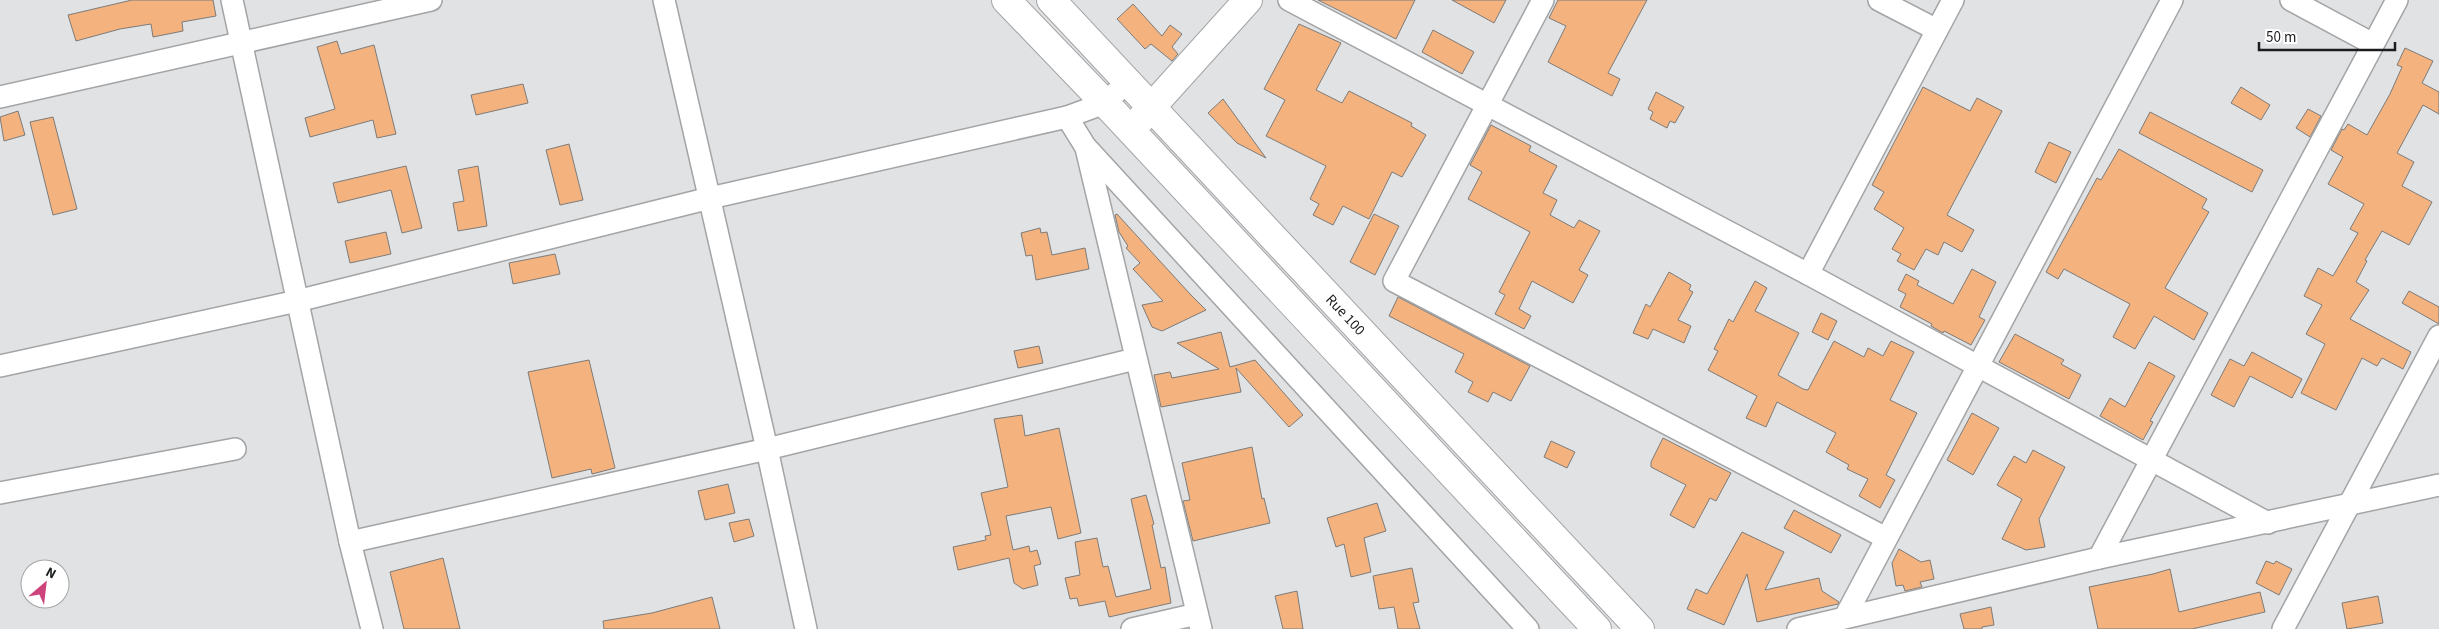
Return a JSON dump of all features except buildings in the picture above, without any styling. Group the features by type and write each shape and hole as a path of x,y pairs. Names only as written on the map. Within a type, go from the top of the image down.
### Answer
{"street":[{"path":"232,0 350,542 372,629"},
{"path":"0,97 431,0"},
{"path":"664,0 767,449 806,629"},
{"path":"1006,0 1105,103 1597,629"},
{"name":"Rue 100","path":"1051,0 1640,629"},
{"path":"1130,131 1248,0"},
{"path":"1289,0 1808,274 2268,522"},
{"path":"1543,0 1394,281 1886,538"},
{"path":"1879,0 1937,30"},
{"path":"1808,274 1953,0"},
{"path":"1845,617 2172,0"},
{"path":"2291,0 2373,44"},
{"path":"2100,558 2397,0"},
{"path":"0,366 298,301 710,198 1068,117 1105,103 1128,81"},
{"path":"1068,117 1085,146 1528,629"},
{"path":"1085,146 1199,622 1132,629"},
{"path":"2283,629 2439,336"},
{"path":"350,542 767,449 1135,359"},
{"path":"0,493 235,449"},
{"path":"1798,629 2100,558 2439,485"}]}
